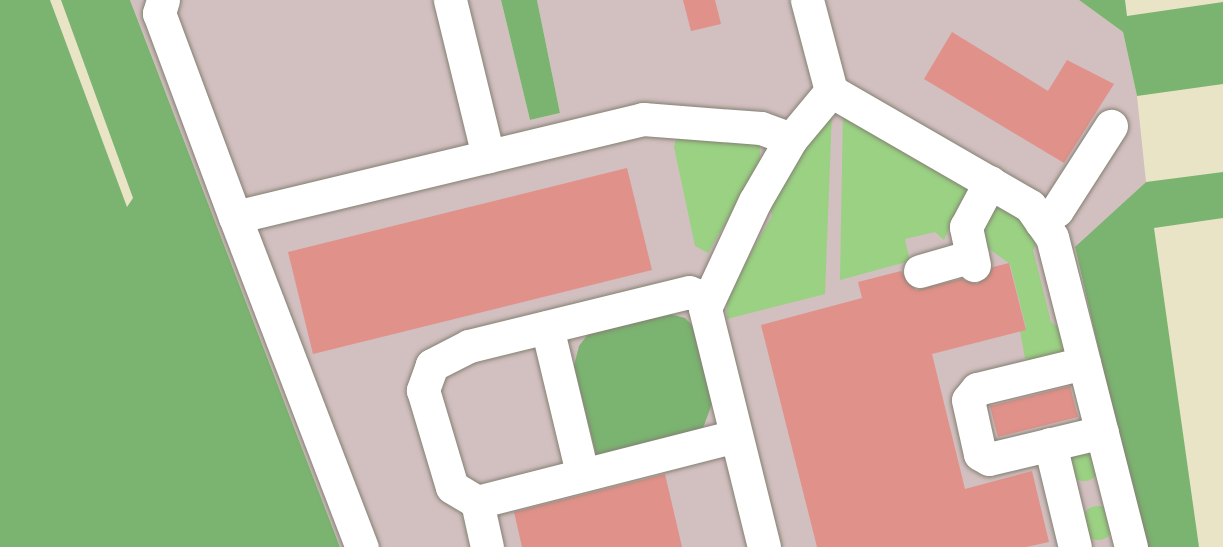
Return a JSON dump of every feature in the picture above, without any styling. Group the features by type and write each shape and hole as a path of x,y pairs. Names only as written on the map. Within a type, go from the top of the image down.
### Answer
{"lane":[{"path":"163,0 159,13 362,547"},
{"path":"450,0 488,156"},
{"path":"807,0 831,91 1030,206 1052,237 1116,488 1128,546"},
{"path":"764,547 705,308 791,139 831,91"},
{"path":"235,217 643,119 761,128 791,139"},
{"path":"1041,222 1057,210 1111,125"},
{"path":"920,271 973,261 965,227 989,182"},
{"path":"708,299 689,292 469,346 432,365 423,390 453,488 477,502 582,473 736,436"},
{"path":"547,327 582,473"},
{"path":"1084,363 977,389 968,400 980,454 989,459 1102,432"},
{"path":"1050,444 1075,547"},
{"path":"1064,500 1116,488"},
{"path":"477,502 487,547"}],"shaded area":[{"path":"130,0 501,0 530,120 560,113 537,0 1079,0 1123,32 1137,96 1146,182 1075,248 1144,547 340,547"}],"green space":[{"path":"0,0 50,0 127,207 133,198 61,0 130,0 340,547 0,547"},
{"path":"501,0 537,0 560,113 530,120"},
{"path":"1079,0 1125,0 1127,16 1223,2 1223,84 1137,96 1123,32"},
{"path":"843,111 968,189 944,240 935,232 905,239 910,261 840,280"},
{"path":"832,112 825,294 727,319 727,294 772,216 769,201 814,124"},
{"path":"747,134 760,146 760,164 708,253 695,246 674,147 677,135"},
{"path":"1223,172 1223,218 1154,228 1199,547 1144,547 1075,247 1146,182"},
{"path":"998,205 1016,208 1037,242 1033,250 1051,322 1065,332 1062,353 1028,363 1025,358 1020,331 1026,328 1010,264 984,245 980,234 986,214"},
{"path":"663,312 685,318 699,332 713,401 703,428 597,458 574,366 579,346 592,329"},
{"path":"1084,449 1095,454 1100,465 1095,476 1084,481 1073,476 1068,465 1073,454"},
{"path":"1098,506 1110,511 1115,523 1110,535 1098,540 1086,535 1081,523 1086,511"}],"building":[{"path":"683,0 715,0 721,24 691,31"},
{"path":"952,32 1048,91 1067,60 1114,84 1064,163 924,79"},
{"path":"627,168 652,270 313,354 288,252"},
{"path":"1009,263 1026,330 932,354 965,489 1032,471 1049,542 1026,547 817,547 761,325 862,298 858,282 901,271 916,290 961,279 977,284 993,267"},
{"path":"1070,386 1078,417 998,437 990,406"},
{"path":"665,474 682,547 522,547 514,512"}]}
